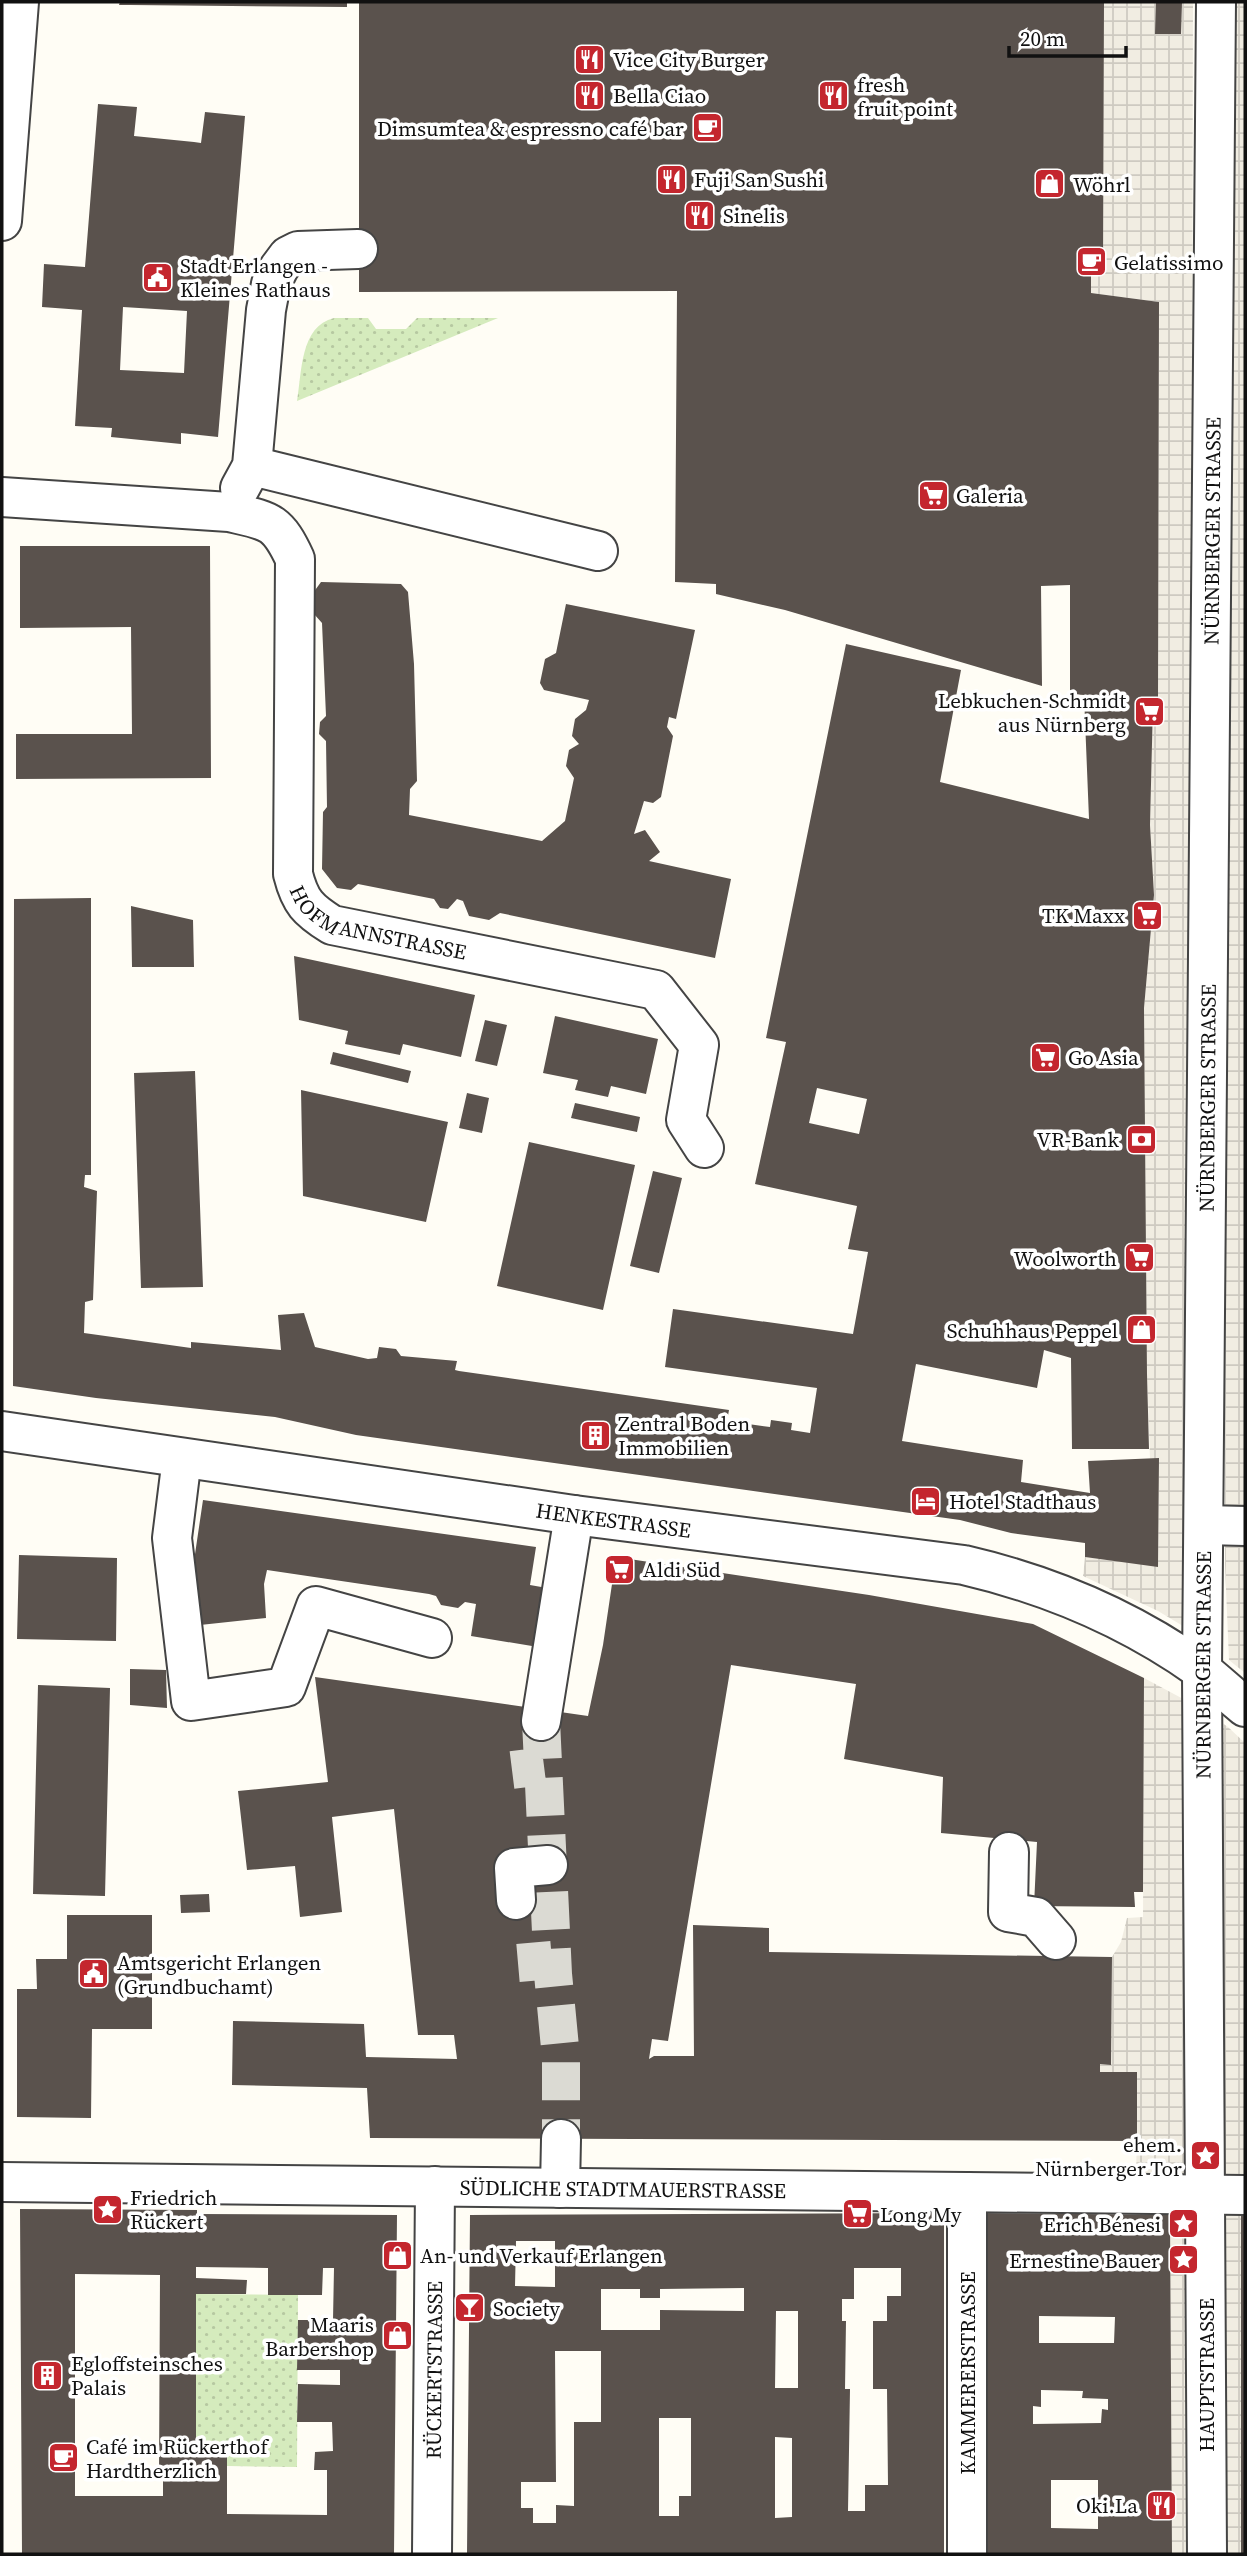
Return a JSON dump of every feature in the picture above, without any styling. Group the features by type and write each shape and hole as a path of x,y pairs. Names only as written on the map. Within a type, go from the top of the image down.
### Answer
{"street":[{"path":"2,221 19,2"},
{"name":"NÜRNBERGER STRASSE","path":"1206,2195 1202,1671 1216,2"},
{"path":"229,512 252,466 266,310 271,284 288,256 298,251 358,249"},
{"path":"252,466 598,551"},
{"name":"HOFMANNSTRASSE","path":"2,496 229,512 297,529 293,874 298,896 313,912 332,925 656,990 699,1045 686,1120 704,1148"},
{"name":"HENKESTRASSE","path":"2,1431 574,1515 964,1565 1048,1588 1100,1610 1156,1640 1202,1671 1245,1707"},
{"path":"182,1458 172,1538 191,1701 286,1687 316,1606 432,1638"},
{"path":"541,1721 574,1515"},
{"path":"1205,1525 1245,1526"},
{"path":"1009,1852 1009,1912 1036,1917 1056,1940"},
{"path":"516,1900 514,1868 548,1865"},
{"path":"560,2188 561,2139"},
{"name":"SÜDLICHE STADTMAUERSTRASSE","path":"2,2182 1245,2195"},
{"name":"RÜCKERTSTRASSE","path":"432,2554 435,2186"},
{"name":"KAMMERERSTRASSE","path":"967,2192 967,2554"},
{"name":"HAUPTSTRASSE","path":"1206,2195 1207,2554"}],"green space":[{"path":"334,318 368,318 376,329 406,329 417,318 498,318 297,401 302,364 309,340 315,330"},
{"path":"196,2294 298,2295 297,2467 227,2466 227,2450 196,2450"}],"shaded area":[{"path":"1104,2 1193,2 1188,1629 1158,1611 1083,1576 1085,1557 1158,1566 1159,1459 1150,1459 1147,1374 1144,1008 1154,895 1150,825 1153,703 1158,704 1159,302 1091,293 1091,270 1103,270"},
{"path":"1232,2 1245,2 1245,1673 1229,1660 1225,1565 1227,400"},
{"path":"1144,1678 1202,1709 1245,1743 1245,2215 1242,2215 1241,2554 1172,2554 1170,2215 1136,2215 1137,2072 1100,2072 1100,2064 1111,2064 1112,1957 1121,1942 1127,1918 1143,1917"}],"building":[{"path":"120,2 347,2 347,7 119,5"},
{"path":"359,2 1104,2 1103,270 1091,270 1091,293 1159,302 1158,705 1153,703 1150,825 1154,895 1144,1008 1149,1449 1072,1449 1071,1358 1044,1350 1037,1388 916,1364 902,1441 1023,1460 1021,1482 1090,1493 1088,1461 1159,1458 1158,1567 1085,1557 1085,1543 1011,1533 960,1520 356,1435 275,1417 96,1398 13,1386 14,899 91,898 91,1175 85,1175 84,1187 97,1191 93,1300 85,1302 84,1333 191,1348 191,1342 281,1350 278,1315 304,1313 315,1347 368,1359 377,1358 379,1347 396,1349 401,1356 457,1361 455,1370 459,1371 729,1410 727,1421 770,1427 771,1420 792,1423 791,1430 810,1433 817,1388 665,1367 673,1309 853,1334 868,1252 848,1249 857,1206 755,1184 786,1042 766,1038 846,644 961,670 940,782 1089,819 1084,695 1070,694 1070,585 1041,586 1042,686 785,610 716,594 716,584 675,582 677,291 359,292","holes":["817,1088 867,1099 859,1134 809,1123"]},
{"path":"1156,2 1182,2 1181,34 1155,34"},
{"name":"Stadt Erlangen - Kleines Rathaus","path":"98,104 137,107 134,136 201,143 205,112 245,116 218,437 181,433 181,444 111,437 112,428 75,426 82,310 42,307 44,264 85,267","holes":["123,307 187,311 184,373 120,370"]},
{"path":"20,546 210,546 211,778 16,779 16,734 132,734 131,627 20,628"},
{"path":"321,582 401,584 408,592 414,664 417,781 410,789 409,815 542,841 565,821 574,778 566,766 569,750 579,744 572,736 575,719 586,710 589,700 544,690 540,683 545,659 556,653 566,604 695,630 676,719 669,717 667,727 673,736 661,797 653,803 644,801 634,834 645,830 660,852 649,861 731,879 715,958 500,913 489,920 469,916 463,901 457,899 448,909 440,908 434,899 358,884 351,890 337,888 322,869 323,812 327,807 326,741 319,734 320,722 326,716 322,623 314,614 313,593"},
{"path":"131,906 193,920 194,967 132,967"},
{"path":"294,956 475,995 461,1057 403,1044 400,1055 345,1044 348,1031 299,1020"},
{"path":"555,1016 658,1039 646,1094 611,1086 608,1097 575,1090 578,1080 543,1073"},
{"path":"485,1020 507,1025 497,1066 475,1061"},
{"path":"333,1052 411,1071 408,1083 330,1064"},
{"path":"195,1071 203,1287 141,1288 134,1073"},
{"path":"301,1090 448,1122 426,1222 303,1196"},
{"path":"467,1093 489,1098 482,1133 459,1128"},
{"path":"575,1103 640,1117 637,1132 571,1118"},
{"path":"529,1142 635,1165 603,1310 497,1286"},
{"path":"653,1171 682,1178 659,1273 630,1266"},
{"path":"203,1500 536,1547 530,1585 547,1588 538,1647 471,1636 476,1604 465,1602 458,1608 441,1605 436,1596 429,1594 267,1570 264,1584 266,1618 200,1625 194,1561"},
{"path":"19,1555 117,1558 116,1641 17,1639"},
{"path":"616,1557 869,1595 1033,1624 1144,1678 1143,1892 1134,1892 1135,1907 1034,1906 1037,1842 941,1833 943,1777 844,1759 856,1684 731,1665 668,2041 652,2039 649,2059 654,2056 694,2056 693,1925 769,1928 769,1952 1112,1957 1111,2065 1100,2064 1100,2072 1137,2072 1137,2141 370,2138 367,2088 232,2085 233,2021 364,2024 366,2057 457,2059 454,2035 418,2035 394,1809 332,1817 342,1912 300,1917 295,1866 247,1870 238,1791 328,1782 315,1677 588,1716 603,1645"},
{"path":"130,1669 166,1670 167,1708 130,1705"},
{"path":"38,1685 110,1688 105,1896 33,1894"},
{"path":"209,1894 210,1912 181,1913 180,1895"},
{"path":"67,1915 152,1915 152,2029 92,2029 91,2118 17,2117 17,1989 37,1989 36,1959 67,1959"},
{"path":"20,2209 197,2210 197,2214 397,2215 394,2554 22,2554","holes":["196,2267 268,2268 268,2295 322,2295 323,2268 334,2268 333,2320 298,2320 297,2370 340,2370 340,2385 298,2384 297,2422 332,2422 333,2451 315,2452 314,2470 327,2470 327,2515 227,2514 227,2450 196,2450 196,2294 246,2294 247,2280 196,2278","75,2274 160,2275 159,2477 163,2477 163,2496 75,2496"]},
{"path":"944,2213 944,2554 467,2554 470,2215","holes":["516,2241 555,2241 555,2287 515,2286","854,2268 901,2268 901,2296 887,2296 887,2321 873,2321 873,2389 887,2389 888,2485 865,2485 865,2511 848,2511 850,2389 845,2389 846,2321 842,2321 842,2299 854,2299","744,2288 744,2311 660,2310 660,2330 601,2330 601,2289 640,2289 640,2298 660,2298 660,2289","776,2311 798,2311 798,2388 775,2388","555,2351 601,2351 601,2422 574,2422 574,2506 556,2505 556,2523 533,2523 533,2508 521,2508 521,2482 556,2482","659,2418 691,2418 691,2496 679,2496 679,2516 659,2516","775,2437 792,2438 792,2517 775,2518"]},
{"path":"982,2213 1170,2215 1172,2554 982,2554","holes":["1039,2316 1115,2317 1114,2343 1039,2343","1041,2390 1083,2391 1082,2398 1108,2399 1108,2410 1102,2409 1101,2423 1033,2424 1033,2406 1041,2407","1051,2480 1098,2480 1098,2529 1051,2528"]},
{"path":"1241,2215 1245,2215 1245,2554 1241,2554"}],"tunnel":[{"path":"541,1721 553,1974 561,2058 561,2139"},
{"path":"512,1770 544,1766"},
{"path":"518,1963 552,1960"}],"place":[{"name":"Vice City Burger","path":"590,59"},
{"name":"Bella Ciao","path":"590,95"},
{"name":"fresh fruit point","path":"834,96"},
{"name":"Dimsumtea & espressno café bar","path":"707,128"},
{"name":"Fuji San Sushi","path":"671,179"},
{"name":"Wöhrl","path":"1050,184"},
{"name":"Sinelis","path":"700,215"},
{"name":"Gelatissimo","path":"1091,262"},
{"name":"Stadt Erlangen - Kleines Rathaus","path":"157,277"},
{"name":"Galeria","path":"933,495"},
{"name":"Lebkuchen-Schmidt aus Nürnberg","path":"1149,712"},
{"name":"TK Maxx","path":"1148,915"},
{"name":"Go Asia","path":"1045,1057"},
{"name":"VR-Bank","path":"1142,1139"},
{"name":"Woolworth","path":"1140,1258"},
{"name":"Schuhhaus Peppel","path":"1141,1330"},
{"name":"Zentral Boden Immobilien","path":"595,1435"},
{"name":"Hotel Stadthaus","path":"926,1501"},
{"name":"Aldi Süd","path":"620,1569"},
{"name":"Amtsgericht Erlangen (Grundbuchamt)","path":"94,1974"},
{"name":"ehem. Nürnberger Tor","path":"1205,2156"},
{"name":"Friedrich Rückert","path":"107,2209"},
{"name":"Long My","path":"857,2214"},
{"name":"Erich Bénesi","path":"1184,2224"},
{"name":"An- und Verkauf Erlangen","path":"397,2255"},
{"name":"Ernestine Bauer","path":"1183,2260"},
{"name":"Society","path":"470,2308"},
{"name":"Maaris Barbershop","path":"397,2336"},
{"name":"Egloffsteinsches Palais","path":"48,2375"},
{"name":"Café im Rückerthof Hardtherzlich","path":"63,2458"},
{"name":"Oki.La","path":"1161,2505"}]}
